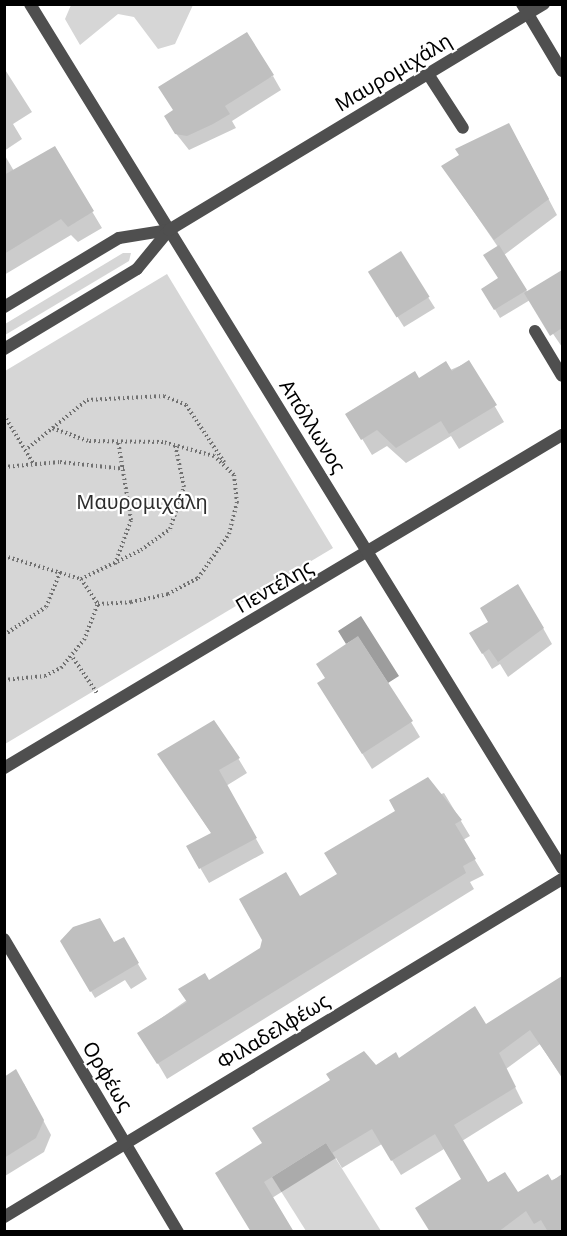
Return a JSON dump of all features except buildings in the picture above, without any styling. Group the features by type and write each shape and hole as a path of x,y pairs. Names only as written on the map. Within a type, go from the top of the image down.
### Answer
{"street":[{"name":"Απόλλωνος","path":"30,4 562,868"},
{"name":"Μαυρομιχάλη","path":"4,349 137,269 169,230 428,74 525,9 544,4"},
{"path":"525,9 562,71"},
{"path":"428,74 463,128"},
{"name":"Μαυρομιχάλη","path":"4,307 119,238 169,230"},
{"path":"535,331 562,376"},
{"name":"Πεντέλης","path":"4,768 106,706 369,554 562,435"},
{"name":"Φιλαδελφέως","path":"4,1217 562,879"},
{"name":"Ορφέως","path":"4,939 178,1232"}],"path":[{"path":"28,448 87,400 176,398 234,476 237,503 229,534 211,565 168,594 98,604"},
{"path":"4,415 28,448 33,463"},
{"path":"52,428 88,441 176,444 195,447 224,462"},
{"path":"115,564 131,520 125,469 118,441"},
{"path":"81,579 115,564 158,539 176,518 184,487 176,444"},
{"path":"4,467 33,463 125,469"},
{"path":"4,556 62,570 81,579 98,604"},
{"path":"4,635 46,607 62,570"},
{"path":"4,680 45,676 73,658 98,604"},
{"path":"73,658 106,706"}],"green space":[{"path":"71,4 193,5 175,44 158,49 134,17 118,14 80,45 65,19"},
{"path":"123,253 131,253 129,261 5,335 5,324"},
{"name":"Μαυρομιχάλη","path":"167,274 333,548 5,744 5,371"},
{"path":"326,1143 381,1231 306,1231 272,1177"}],"shaded area":[{"path":"361,616 399,676 388,683 358,637 346,644 338,631"}]}
